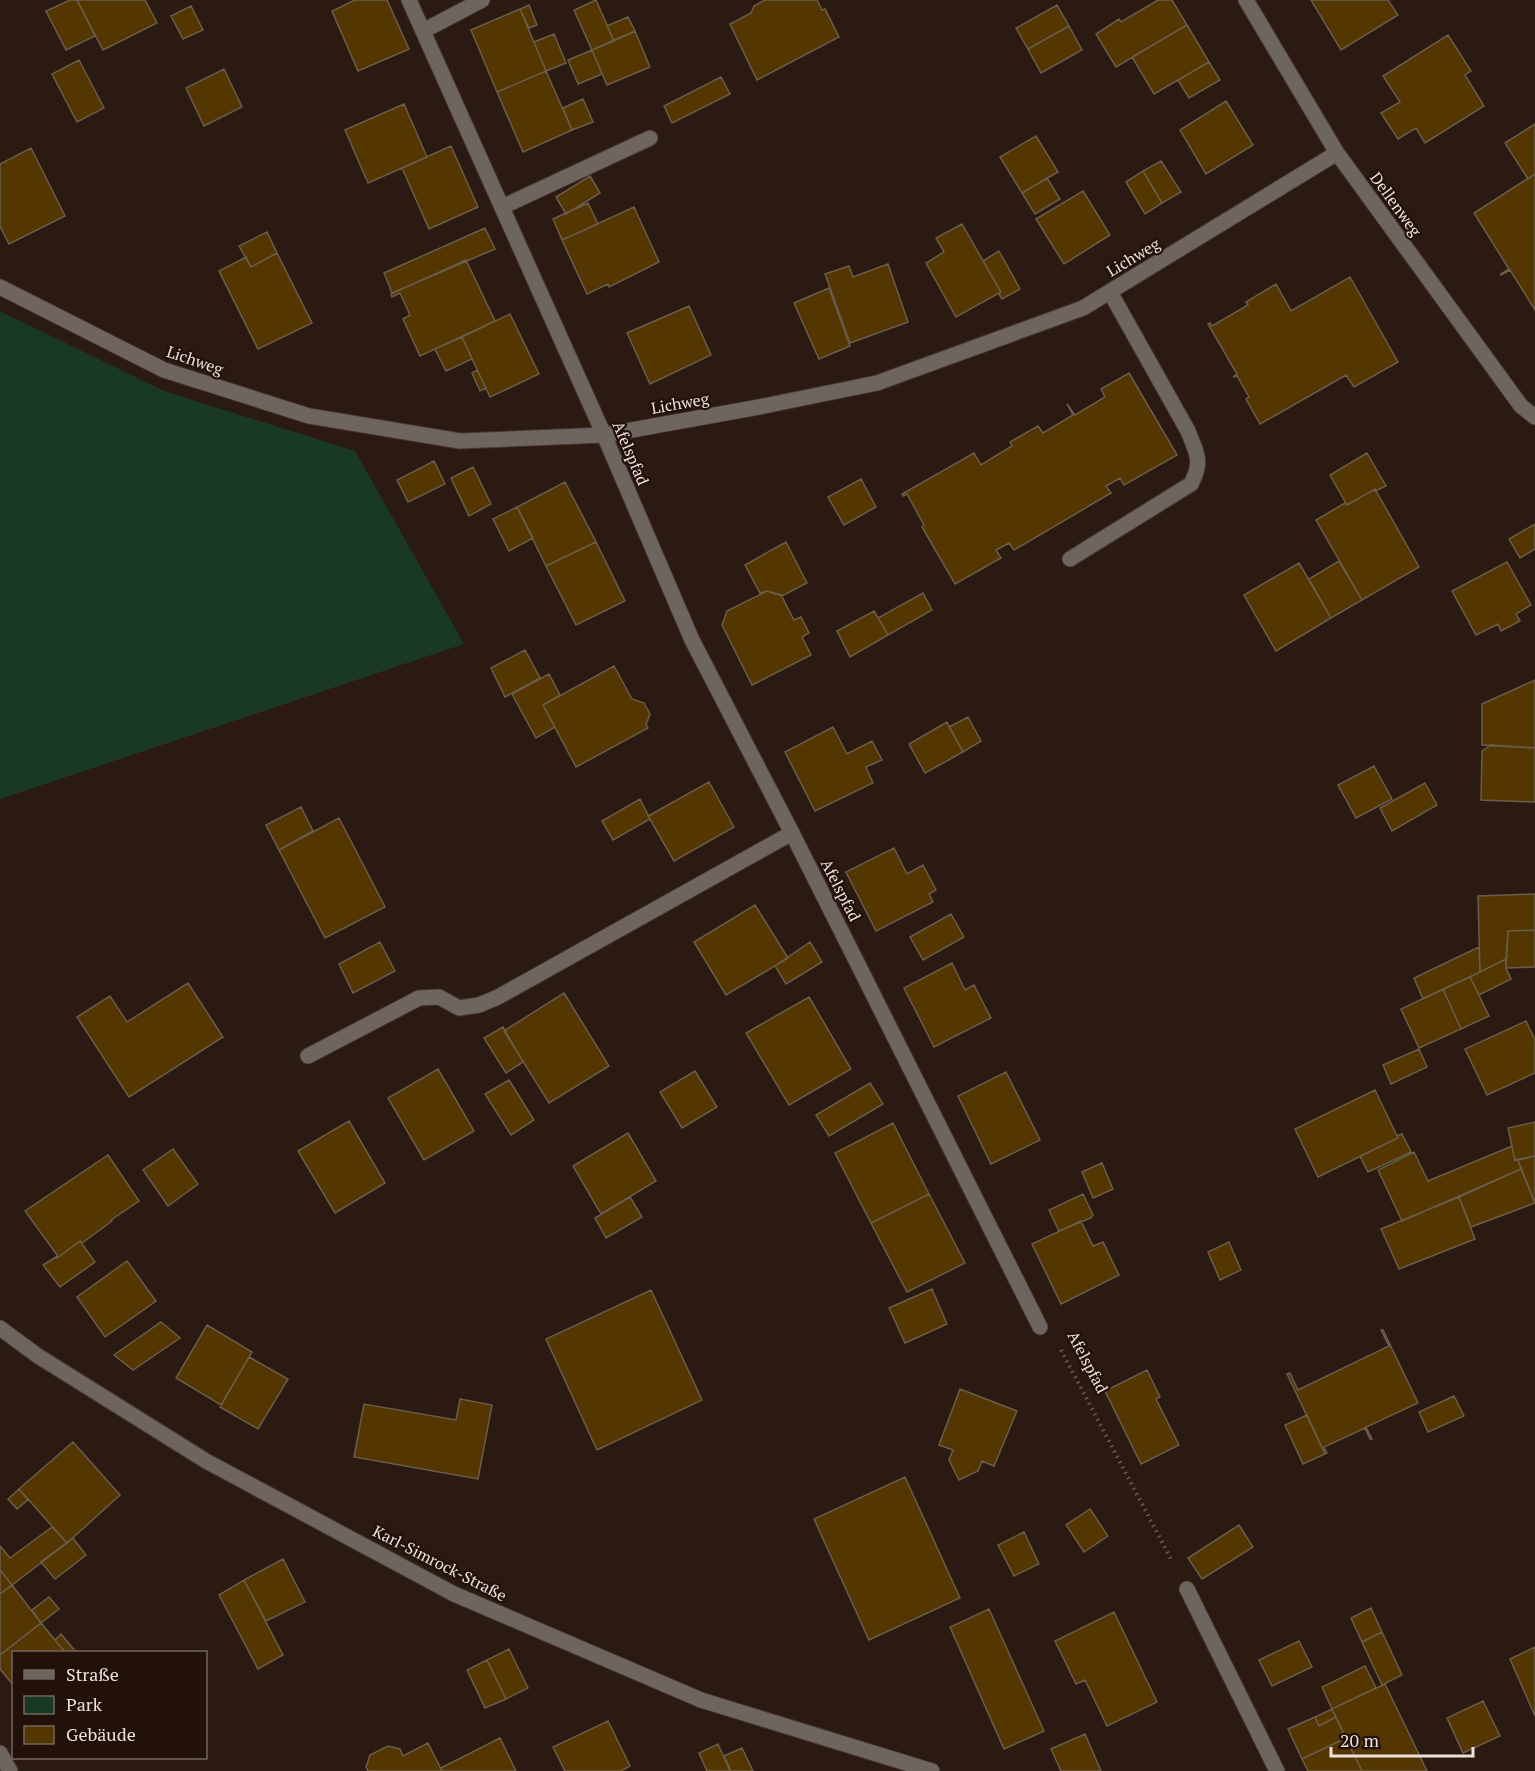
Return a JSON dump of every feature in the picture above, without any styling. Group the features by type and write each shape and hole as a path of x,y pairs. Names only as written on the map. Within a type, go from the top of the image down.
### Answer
{"street":[{"name":"Afelspfad","path":"409,0 604,435 692,640 792,833 1040,1327"},
{"path":"423,31 482,0"},
{"name":"Dellenweg","path":"1246,0 1337,153 1521,406 1535,417"},
{"path":"502,207 650,138"},
{"name":"Lichweg","path":"0,287 164,369 309,416 460,441 604,435 877,383 1083,309 1337,153"},
{"path":"1070,559 1191,484 1199,469 1188,431 1110,292"},
{"path":"308,1056 419,998 439,996 459,1008 479,1005 498,997 792,833"},
{"name":"Karl-Simrock-Straße","path":"0,1328 38,1356 206,1461 454,1594 701,1700 932,1771"},
{"path":"1187,1589 1277,1771"},
{"path":"0,1753 10,1771"}],"path":[{"name":"Afelspfad","path":"1040,1327 1047,1324 1187,1589"}],"green space":[{"path":"0,311 164,391 355,451 464,644 0,799"}],"building":[{"path":"70,0 77,0 95,36 66,50 46,11"},
{"path":"77,0 145,0 157,23 103,50"},
{"path":"355,0 387,0 409,49 358,71 332,11"},
{"path":"596,0 614,41 592,50 574,10"},
{"path":"765,0 817,0 822,10 825,9 839,37 757,80 730,24 751,13 754,6"},
{"path":"1158,0 1172,0 1187,25 1116,67 1096,34 1119,19 1121,22"},
{"path":"1311,0 1388,0 1398,15 1341,50"},
{"path":"529,5 537,25 529,28 520,9"},
{"path":"1057,5 1069,26 1028,49 1016,28"},
{"path":"191,6 203,30 183,39 171,16"},
{"path":"520,9 546,71 497,92 471,30"},
{"path":"628,17 635,31 614,41 607,26"},
{"path":"1187,25 1209,62 1154,94 1132,57"},
{"path":"1069,26 1082,50 1041,73 1028,49"},
{"path":"635,31 650,67 607,85 592,50"},
{"path":"554,34 566,63 546,71 534,42"},
{"path":"1448,35 1471,71 1465,75 1484,106 1425,143 1416,128 1398,139 1381,113 1400,102 1383,76"},
{"path":"592,50 602,74 578,84 568,60"},
{"path":"79,60 104,108 77,122 52,74"},
{"path":"1209,62 1220,80 1189,98 1178,80"},
{"path":"224,69 242,107 204,126 186,88"},
{"path":"546,71 572,130 523,152 497,92"},
{"path":"721,77 730,94 672,123 664,106"},
{"path":"583,99 593,122 572,130 563,108"},
{"path":"1226,101 1253,145 1206,174 1180,130"},
{"path":"404,104 427,157 368,183 345,130"},
{"path":"1535,124 1535,174 1528,179 1505,143"},
{"path":"1036,136 1058,172 1022,193 1000,157"},
{"path":"451,146 478,207 429,229 402,168"},
{"path":"31,148 65,216 9,244 0,226 0,164"},
{"path":"1161,161 1181,192 1162,203 1143,171"},
{"path":"1143,171 1162,203 1145,214 1126,182"},
{"path":"1535,174 1535,310 1510,270 1501,275 1509,269 1474,213"},
{"path":"590,176 600,193 566,214 556,197"},
{"path":"1047,178 1060,199 1035,214 1022,193"},
{"path":"1083,191 1110,235 1064,264 1036,219"},
{"path":"588,203 598,224 562,240 553,219"},
{"path":"634,207 659,262 609,287 608,284 587,294 562,240"},
{"path":"962,224 1001,292 956,317 926,263 944,252 936,238"},
{"path":"485,228 495,249 392,293 384,273"},
{"path":"267,232 277,253 251,267 239,246"},
{"path":"999,251 1020,289 1002,299 999,294 1001,292 983,261"},
{"path":"277,253 312,323 258,349 219,271 246,257 251,267"},
{"path":"466,260 495,321 420,356 403,319 410,315 400,293 392,297 391,294"},
{"path":"888,264 908,322 850,343 825,274 849,266 853,277"},
{"path":"1350,277 1398,362 1354,387 1346,375 1260,424 1246,399 1249,397 1237,376 1233,377 1237,374 1208,324 1212,326 1248,305 1246,302 1276,284 1291,311"},
{"path":"829,288 850,346 819,359 794,303"},
{"path":"689,306 711,355 650,384 627,333"},
{"path":"510,314 539,374 490,397 462,337"},
{"path":"462,337 472,359 446,371 435,349"},
{"path":"477,370 486,388 480,391 472,373"},
{"path":"1129,373 1177,455 1124,485 1120,478 1106,486 1111,493 1014,550 1009,543 996,550 1001,558 955,584 922,527 924,525 907,494 903,496 902,494 974,453 981,465 1012,446 1010,442 1038,426 1043,433 1073,415 1067,404 1075,415 1105,397 1101,389"},
{"path":"1367,453 1386,486 1375,491 1375,489 1347,505 1330,475"},
{"path":"434,461 445,484 408,502 397,480"},
{"path":"473,467 491,504 469,516 451,478"},
{"path":"861,479 876,507 844,525 828,497"},
{"path":"565,482 596,542 546,566 517,507"},
{"path":"1375,489 1419,567 1362,600 1316,520"},
{"path":"517,507 533,538 509,551 493,519"},
{"path":"1535,524 1535,549 1520,558 1509,539"},
{"path":"596,542 625,601 576,625 546,566"},
{"path":"786,542 807,583 782,596 767,591 760,593 745,565"},
{"path":"1339,561 1362,600 1331,618 1309,579"},
{"path":"1507,562 1531,605 1516,614 1520,621 1501,631 1498,624 1476,635 1452,591"},
{"path":"1299,563 1331,618 1276,651 1244,595"},
{"path":"767,591 781,595 794,620 801,617 809,633 802,637 811,655 752,685 722,625 727,611"},
{"path":"923,593 932,610 888,635 878,618"},
{"path":"874,611 888,635 850,657 837,631"},
{"path":"525,650 540,678 505,697 491,668"},
{"path":"614,666 632,699 644,703 650,714 646,725 648,728 576,767 543,705"},
{"path":"549,674 560,695 543,705 555,727 536,738 512,694"},
{"path":"1535,680 1535,748 1482,745 1482,704"},
{"path":"968,717 981,741 963,752 949,727"},
{"path":"947,722 963,752 925,773 909,744"},
{"path":"833,727 847,754 872,741 882,760 866,767 873,783 815,811 785,752"},
{"path":"1491,745 1535,748 1535,802 1481,800 1482,751"},
{"path":"1374,766 1392,799 1356,818 1338,785"},
{"path":"709,782 734,827 674,861 648,816"},
{"path":"1425,783 1437,805 1392,831 1380,808"},
{"path":"640,799 650,819 613,840 602,821"},
{"path":"301,807 313,831 279,850 266,825"},
{"path":"339,818 385,907 325,938 279,850"},
{"path":"894,848 907,874 923,865 936,890 929,894 933,902 876,931 846,872"},
{"path":"1535,894 1535,930 1508,931 1506,959 1480,972 1478,896"},
{"path":"755,905 788,958 726,995 694,942"},
{"path":"951,914 964,937 923,960 910,937"},
{"path":"1535,930 1535,967 1506,968 1508,931"},
{"path":"380,942 395,971 353,993 339,964"},
{"path":"810,942 822,962 786,984 775,966"},
{"path":"1479,947 1480,972 1423,999 1414,978"},
{"path":"1506,959 1506,968 1511,979 1479,995 1470,977"},
{"path":"952,963 965,990 974,985 991,1018 934,1047 904,988"},
{"path":"1470,977 1489,1016 1461,1029 1443,989"},
{"path":"188,983 223,1037 129,1097 77,1017 110,996 127,1022"},
{"path":"1443,989 1461,1029 1419,1048 1401,1009"},
{"path":"564,993 609,1066 549,1103 504,1031"},
{"path":"809,997 851,1069 789,1105 746,1033"},
{"path":"1526,1021 1535,1040 1535,1073 1487,1095 1465,1049"},
{"path":"503,1027 523,1062 506,1073 484,1038"},
{"path":"1419,1049 1427,1067 1391,1084 1383,1065"},
{"path":"438,1069 474,1131 424,1160 388,1098"},
{"path":"695,1071 717,1107 682,1128 660,1092"},
{"path":"1006,1072 1040,1140 991,1164 958,1096"},
{"path":"509,1080 534,1120 511,1135 485,1094"},
{"path":"870,1083 883,1104 829,1136 816,1115"},
{"path":"1375,1090 1398,1138 1318,1177 1295,1129"},
{"path":"349,1121 385,1183 335,1213 298,1151"},
{"path":"1535,1122 1535,1156 1515,1160 1508,1128"},
{"path":"893,1123 929,1194 871,1223 835,1153"},
{"path":"628,1133 656,1181 601,1214 573,1166"},
{"path":"1402,1134 1411,1152 1368,1172 1360,1156"},
{"path":"1512,1146 1515,1160 1518,1160 1521,1169 1402,1221 1378,1170 1414,1152 1428,1181"},
{"path":"173,1149 198,1184 168,1206 143,1170"},
{"path":"108,1155 139,1201 82,1243 80,1241 57,1258 25,1211"},
{"path":"1535,1156 1535,1203 1518,1160"},
{"path":"1102,1163 1113,1189 1093,1198 1082,1172"},
{"path":"1521,1169 1535,1203 1471,1227 1459,1197"},
{"path":"929,1194 965,1263 907,1292 871,1223"},
{"path":"1083,1194 1093,1215 1091,1218 1059,1231 1049,1210"},
{"path":"630,1197 642,1217 606,1238 595,1218"},
{"path":"1459,1197 1475,1239 1399,1269 1381,1229"},
{"path":"1081,1221 1093,1246 1103,1242 1119,1275 1061,1304 1032,1244"},
{"path":"80,1241 95,1262 60,1287 43,1265"},
{"path":"1229,1242 1241,1270 1220,1280 1208,1252"},
{"path":"127,1261 156,1301 105,1337 77,1297"},
{"path":"932,1289 947,1324 905,1343 889,1308"},
{"path":"651,1290 702,1400 597,1450 546,1339"},
{"path":"161,1322 180,1338 133,1370 114,1355"},
{"path":"207,1325 252,1352 221,1405 176,1378"},
{"path":"1381,1330 1418,1403 1366,1427 1372,1439 1365,1428 1324,1447 1327,1453 1325,1454 1287,1374 1290,1373 1298,1390 1389,1346"},
{"path":"249,1357 288,1379 258,1429 220,1407"},
{"path":"1147,1370 1160,1397 1156,1399 1179,1445 1141,1464 1105,1391"},
{"path":"960,1389 1017,1411 994,1466 982,1461 978,1471 959,1480 949,1460 953,1450 939,1445"},
{"path":"1454,1396 1464,1416 1428,1432 1419,1412"},
{"path":"460,1399 492,1405 478,1479 354,1457 364,1404 456,1420"},
{"path":"1307,1415 1325,1454 1303,1464 1285,1425"},
{"path":"73,1442 120,1495 67,1543 19,1489"},
{"path":"905,1477 960,1598 869,1640 814,1519"},
{"path":"19,1489 28,1500 17,1509 8,1499"},
{"path":"1090,1509 1108,1536 1084,1552 1066,1525"},
{"path":"1239,1525 1253,1547 1202,1579 1188,1558"},
{"path":"52,1527 67,1543 12,1585 0,1570 0,1546 10,1558"},
{"path":"1024,1532 1039,1564 1014,1576 998,1545"},
{"path":"73,1538 86,1555 55,1579 41,1562"},
{"path":"283,1559 305,1602 266,1621 244,1580"},
{"path":"0,1570 12,1585 0,1594"},
{"path":"244,1580 283,1655 258,1669 219,1595"},
{"path":"12,1585 41,1623 0,1655 0,1594"},
{"path":"49,1597 59,1609 41,1623 32,1610"},
{"path":"1371,1608 1382,1632 1362,1642 1351,1618"},
{"path":"989,1609 1044,1731 1004,1749 950,1627"},
{"path":"1114,1612 1157,1702 1107,1726 1085,1680 1076,1684 1055,1641"},
{"path":"41,1623 64,1651 12,1651 12,1684 0,1669 0,1655"},
{"path":"1382,1632 1402,1675 1382,1685 1362,1642"},
{"path":"61,1634 75,1651 64,1651 55,1640"},
{"path":"1299,1641 1312,1667 1272,1686 1259,1660"},
{"path":"1535,1647 1535,1716 1510,1659"},
{"path":"509,1649 528,1688 506,1699 487,1660"},
{"path":"487,1660 506,1699 485,1708 467,1670"},
{"path":"1365,1666 1376,1688 1332,1709 1322,1687"},
{"path":"1385,1684 1427,1771 1362,1771 1332,1709"},
{"path":"1483,1701 1500,1736 1463,1753 1447,1718"},
{"path":"1332,1709 1336,1717 1319,1726 1315,1717"},
{"path":"1315,1717 1319,1726 1336,1717 1346,1738 1302,1759 1288,1729"},
{"path":"608,1721 630,1766 621,1771 565,1771 553,1747"},
{"path":"1085,1734 1101,1771 1061,1771 1051,1749"},
{"path":"500,1738 516,1771 442,1771 441,1768"},
{"path":"1346,1738 1362,1771 1308,1771 1302,1759"},
{"path":"428,1743 442,1771 368,1771 366,1767 370,1755 388,1746 400,1749 403,1756"},
{"path":"718,1744 730,1771 707,1771 699,1753"},
{"path":"742,1748 753,1771 731,1771 724,1756"}]}
